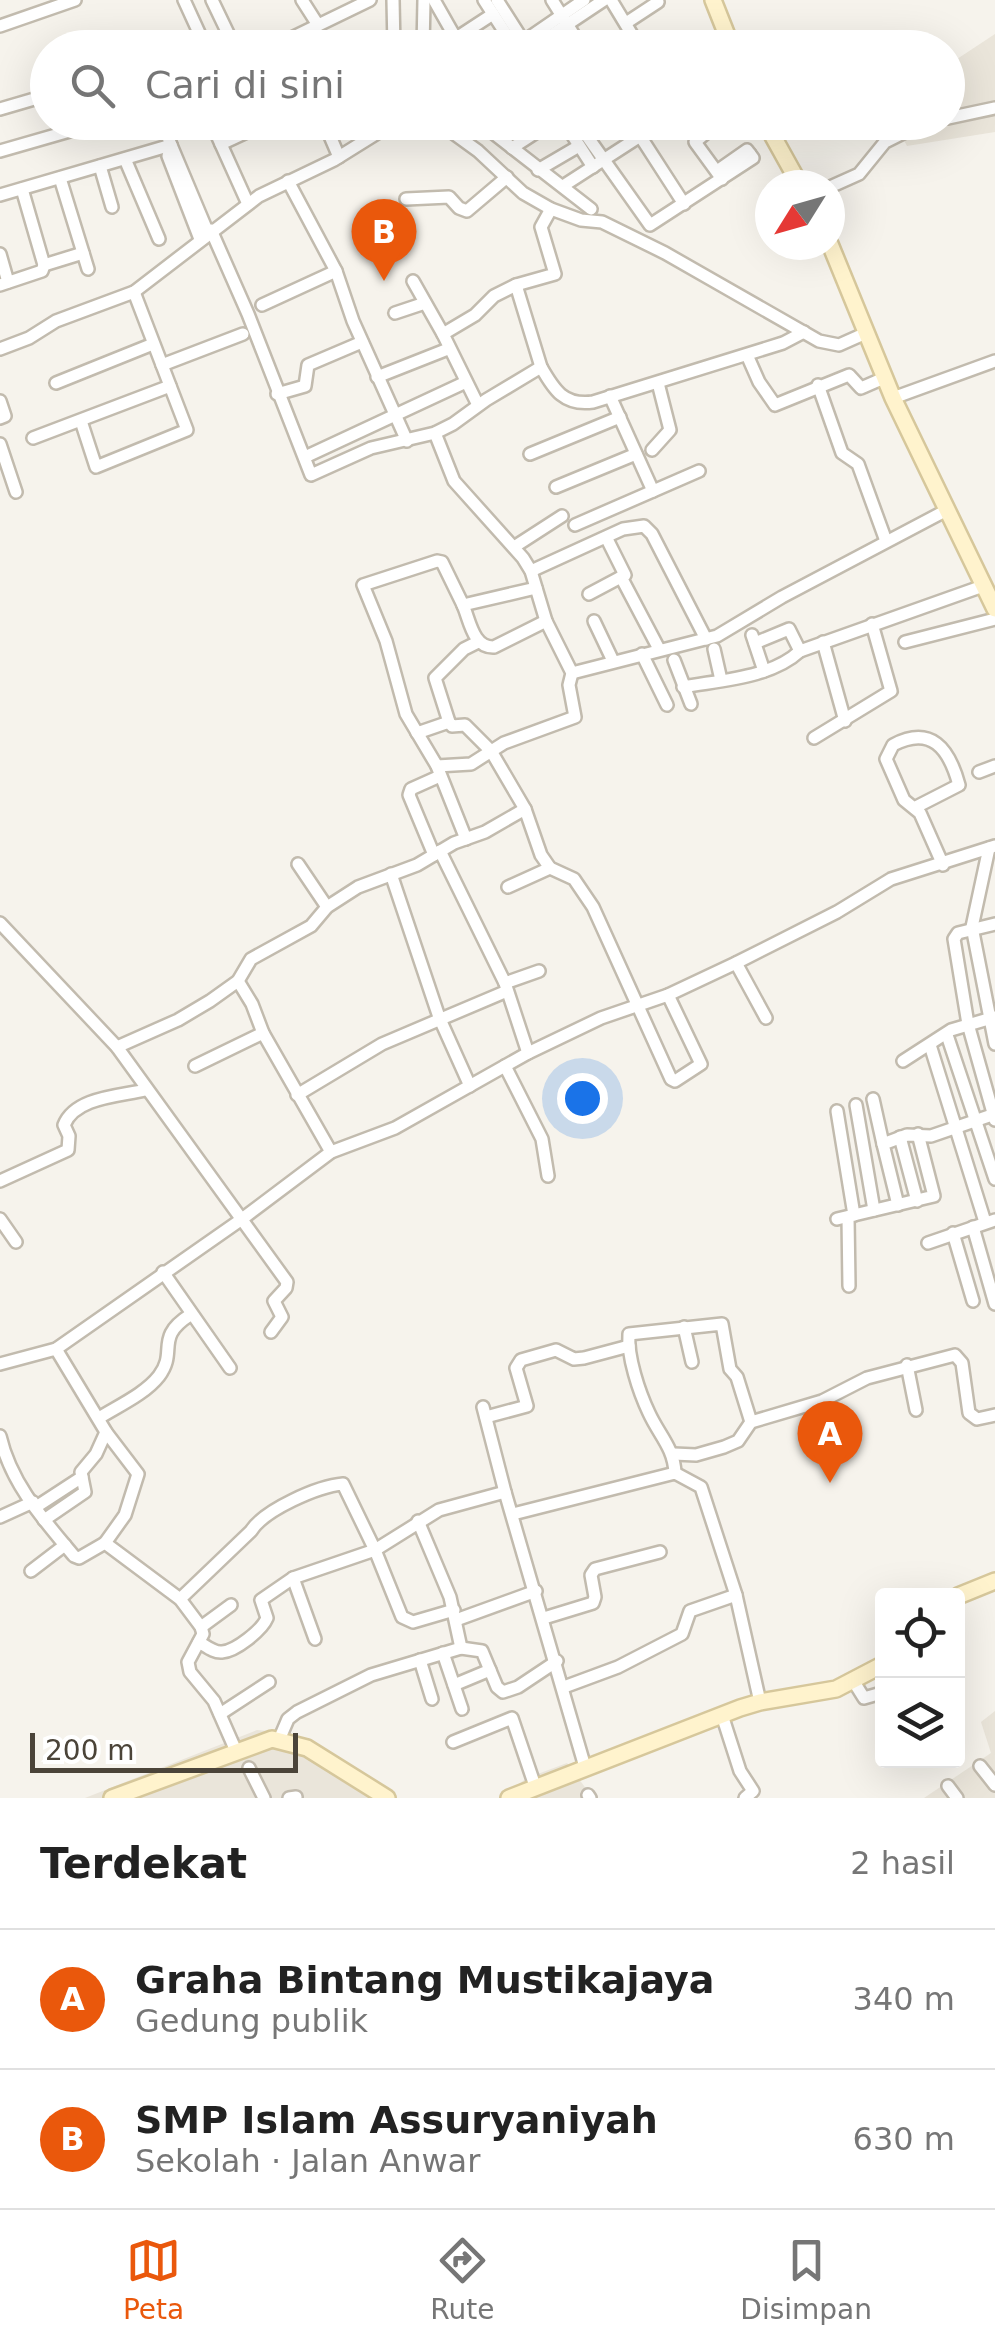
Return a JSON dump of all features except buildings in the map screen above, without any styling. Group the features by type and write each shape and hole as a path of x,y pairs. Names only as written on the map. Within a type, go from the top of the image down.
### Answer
{"main road":[{"path":"712,0 724,30"},
{"path":"775,140 792,170"},
{"path":"836,260 893,398 995,609"},
{"path":"965,1593 995,1580"},
{"path":"509,1798 722,1715 760,1702 836,1688 875,1669"},
{"path":"112,1798 264,1740 279,1740 306,1748 387,1798"}],"street":[{"path":"0,26 75,0"},
{"path":"184,0 198,30"},
{"path":"212,0 226,30"},
{"path":"302,0 318,24"},
{"path":"309,30 370,0"},
{"path":"393,0 394,30"},
{"path":"423,30 424,0"},
{"path":"434,0 451,30"},
{"path":"484,0 507,30"},
{"path":"497,0 513,30"},
{"path":"552,0 571,30"},
{"path":"565,20 584,0"},
{"path":"548,30 607,0 630,30"},
{"path":"626,23 658,2"},
{"path":"468,30 493,14"},
{"path":"0,108 30,100"},
{"path":"965,114 995,108"},
{"path":"0,151 38,140"},
{"path":"169,140 206,234 248,314 306,456 310,475 371,448 435,433 541,367"},
{"path":"219,140 248,204"},
{"path":"221,144 230,140"},
{"path":"332,140 339,157"},
{"path":"0,349 29,338 56,321 134,292 248,204 366,140"},
{"path":"463,140 523,193 551,209 620,230 829,345 840,345 866,333"},
{"path":"503,140 592,209"},
{"path":"512,148 524,140"},
{"path":"575,140 650,225 719,175 696,142 698,140"},
{"path":"586,140 598,164"},
{"path":"563,186 634,140"},
{"path":"643,140 684,204"},
{"path":"845,180 859,174 891,140"},
{"path":"0,195 171,145"},
{"path":"538,170 579,146"},
{"path":"125,159 159,239"},
{"path":"100,166 112,207"},
{"path":"406,199 450,197 459,208 467,210 507,177"},
{"path":"60,178 88,270"},
{"path":"288,181 336,271 362,342 407,441"},
{"path":"0,254 4,284 42,271 44,265 22,189"},
{"path":"443,334 516,284 554,274 541,227 551,209"},
{"path":"44,265 83,254"},
{"path":"262,305 336,271"},
{"path":"413,281 478,405"},
{"path":"516,284 541,367 552,388 568,401 581,404 658,384 804,332"},
{"path":"81,420 96,467 186,434 188,426 134,292"},
{"path":"395,313 425,303"},
{"path":"162,365 242,334"},
{"path":"278,394 304,386 308,365 362,342"},
{"path":"56,383 153,344"},
{"path":"377,376 448,348"},
{"path":"747,355 775,405 849,375 863,388 884,378"},
{"path":"893,398 995,360"},
{"path":"306,456 466,382"},
{"path":"652,450 670,430 658,384"},
{"path":"818,385 842,454 858,464 886,541"},
{"path":"33,438 170,386"},
{"path":"610,396 653,491"},
{"path":"0,401 5,416 0,418"},
{"path":"530,454 620,417"},
{"path":"435,433 454,481 514,547 531,572 546,620 572,673 569,684 575,718 491,751 471,764 438,771 409,795 506,987 528,1053"},
{"path":"0,444 16,492"},
{"path":"556,487 636,454"},
{"path":"575,524 699,472"},
{"path":"572,673 659,650 710,644 717,636 947,510"},
{"path":"514,547 562,516"},
{"path":"531,572 623,529 644,526 652,534 710,644 721,680"},
{"path":"589,594 625,575 608,541"},
{"path":"466,838 438,771 406,714 386,641 364,584 442,562 478,642 486,648 546,620"},
{"path":"621,577 659,650"},
{"path":"684,687 783,664 800,651 983,586"},
{"path":"463,604 536,588"},
{"path":"905,642 995,619"},
{"path":"594,621 614,662"},
{"path":"814,738 891,691 872,624"},
{"path":"764,670 753,639 789,629 800,651"},
{"path":"478,642 464,650 436,678 448,722 452,726 465,725 491,751 525,809 541,855 550,868 574,879 593,908 672,1079 680,1080 700,1064 668,995"},
{"path":"824,642 845,722"},
{"path":"642,654 666,704"},
{"path":"674,660 691,704"},
{"path":"417,733 448,722"},
{"path":"916,807 959,785 941,748 932,740 915,735 893,745 886,759 904,800 916,807 943,864"},
{"path":"979,772 995,766"},
{"path":"116,1047 178,1020 238,981 251,959 311,926 326,907 358,886 485,832 525,809"},
{"path":"0,1364 56,1349 331,1152 396,1128 528,1053 601,1018 668,995 736,963 837,912 891,879 992,847"},
{"path":"992,847 973,930 995,1044"},
{"path":"298,864 326,907"},
{"path":"508,887 550,868"},
{"path":"391,874 440,1017 470,1086"},
{"path":"0,923 116,1047 288,1282 274,1300 282,1317 271,1332"},
{"path":"884,1144 900,1137 931,1136 994,1116 968,1024 954,939 958,933 995,924"},
{"path":"736,963 766,1018"},
{"path":"297,1095 382,1044 539,971"},
{"path":"238,981 252,1004 262,1033 331,1152"},
{"path":"902,1062 952,1030 992,1018"},
{"path":"196,1066 262,1033"},
{"path":"947,1035 995,1178"},
{"path":"930,1045 954,1128 988,1222 995,1304"},
{"path":"505,1066 542,1139 548,1176"},
{"path":"0,1181 68,1150 69,1136 64,1124 67,1116 81,1105 145,1090"},
{"path":"874,1100 898,1204"},
{"path":"856,1105 874,1210"},
{"path":"837,1112 849,1286"},
{"path":"846,1217 936,1193 918,1134"},
{"path":"900,1137 917,1200"},
{"path":"0,1219 16,1242"},
{"path":"928,1242 988,1222"},
{"path":"953,1233 973,1301"},
{"path":"163,1272 230,1368"},
{"path":"99,1418 160,1375 167,1356 168,1334 190,1314"},
{"path":"675,1472 674,1454 648,1412 629,1334 722,1324 730,1370 751,1422"},
{"path":"684,1327 692,1362"},
{"path":"585,1767 484,1412 527,1406 516,1368 521,1360 556,1350 584,1358 630,1346"},
{"path":"0,1436 4,1467 65,1545 79,1558 105,1544 125,1514 138,1478 56,1349"},
{"path":"674,1454 696,1455 724,1447 738,1441 751,1422 822,1401 867,1378 954,1355 960,1358 969,1413 977,1419 995,1415"},
{"path":"907,1365 916,1410"},
{"path":"44,1520 82,1496 86,1488 81,1472 96,1454 106,1432"},
{"path":"513,1514 675,1472 702,1487 736,1595 760,1702"},
{"path":"0,1517 34,1505 82,1477"},
{"path":"180,1599 251,1531 258,1519 328,1485 343,1484 407,1622 455,1615 536,1591"},
{"path":"199,1642 220,1652 263,1627 268,1618 261,1600 293,1578 375,1550 439,1510 506,1492"},
{"path":"418,1521 455,1615 460,1648"},
{"path":"105,1544 180,1599 201,1627 203,1634 188,1662 190,1672 220,1714 236,1751"},
{"path":"31,1571 65,1545"},
{"path":"544,1618 593,1603 592,1574 596,1569 660,1552"},
{"path":"293,1578 315,1638"},
{"path":"564,1687 618,1667 682,1634 690,1612 736,1595"},
{"path":"201,1627 231,1605"},
{"path":"279,1740 288,1719 297,1712 371,1675 460,1648 482,1651 497,1687 504,1692 556,1662"},
{"path":"443,1653 462,1710"},
{"path":"420,1660 432,1699"},
{"path":"454,1685 490,1670"},
{"path":"220,1714 269,1682"},
{"path":"854,1682 865,1699 875,1695"},
{"path":"722,1715 740,1771 754,1791 745,1798"},
{"path":"453,1742 512,1718 535,1786"},
{"path":"980,1766 995,1786"},
{"path":"249,1768 264,1798"},
{"path":"948,1786 956,1798"}],"shaded area":[{"path":"995,34 995,132 965,137 965,54"},
{"path":"904,140 945,140 907,146"},
{"path":"995,1711 995,1798 924,1798 991,1753 981,1722"},
{"path":"257,1730 278,1732 387,1798 85,1798"},
{"path":"567,1763 593,1798 499,1798 527,1778"}],"place":[{"name":"SMP Islam Assuryaniyah","path":"384,281"},
{"name":"Graha Bintang Mustikajaya","path":"830,1483"}]}
